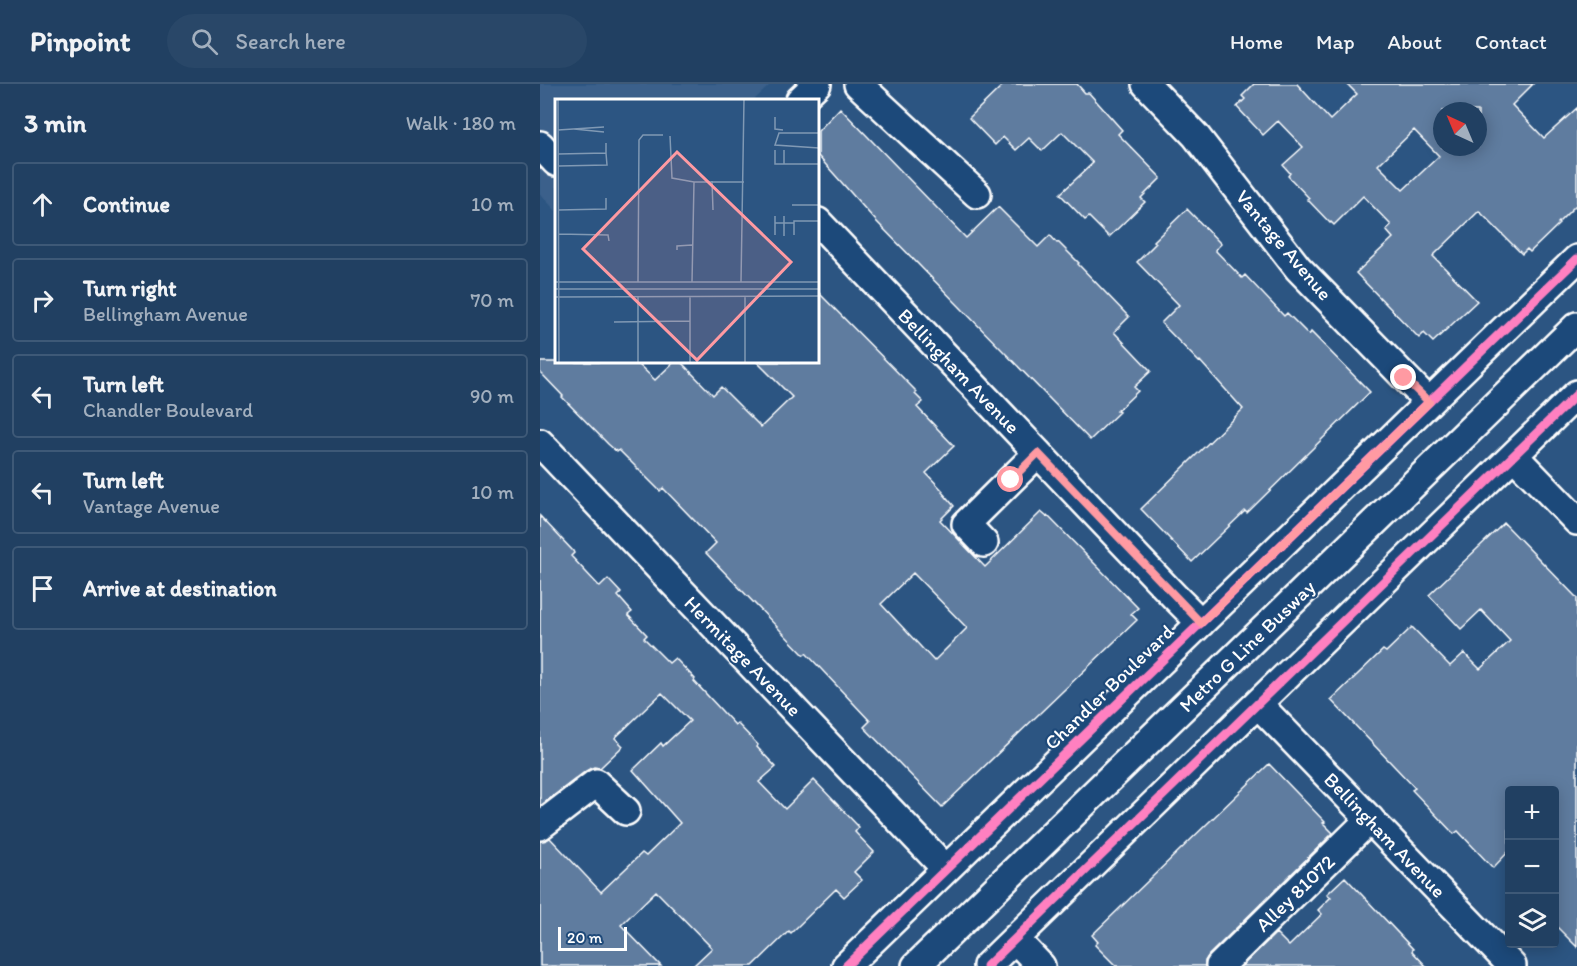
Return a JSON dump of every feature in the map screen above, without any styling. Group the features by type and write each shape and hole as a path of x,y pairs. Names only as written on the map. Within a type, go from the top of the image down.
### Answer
{"street":[{"path":"801,99 817,84"},
{"path":"858,84 977,194"},
{"name":"Vantage Avenue","path":"1146,84 1196,136 1298,268 1429,402"},
{"path":"540,145 555,161"},
{"name":"Bellingham Avenue","path":"819,223 1201,623"},
{"name":"Chandler Boulevard","path":"846,966 1577,259"},
{"name":"Metro G Line Busway","path":"916,966 1577,326"},
{"path":"987,966 1577,394"},
{"name":"Hermitage Avenue","path":"540,442 946,869"},
{"path":"984,543 966,524 1038,453"},
{"path":"1514,456 1577,521"},
{"name":"Bellingham Avenue","path":"1258,704 1512,966"},
{"path":"540,826 596,783 626,811"},
{"name":"Alley 81072","path":"1220,966 1370,819"},
{"path":"1015,939 1041,966"}],"shaded area":[{"path":"540,84 771,84 755,99 555,99 555,210 540,194"}],"building":[{"path":"1004,84 1077,84 1085,93 1089,93 1122,130 1118,134 1161,178 1141,198 1145,202 1109,237 1089,217 1085,220 1060,194 1093,163 1062,132 1042,151 1029,138 1016,150 1003,137 995,145 969,118"},
{"path":"1254,84 1297,84 1330,120 1357,94 1347,84 1533,84 1512,105 1544,138 1577,108 1577,204 1530,252 1527,249 1522,254 1479,211 1433,256 1477,301 1433,342 1424,333 1419,338 1356,273 1393,238 1386,230 1391,225 1363,196 1334,225 1330,223 1288,176 1290,173 1283,165 1303,147 1278,121 1263,135 1237,107 1245,99 1242,96"},
{"path":"840,108 966,238 998,207 1038,247 1050,235 1129,317 1114,332 1151,371 1134,387 1138,391 1090,440 876,221 819,157 819,130"},
{"path":"1187,209 1221,244 1215,250 1242,278 1245,275 1284,316 1287,313 1309,335 1311,332 1370,392 1247,513 1245,511 1192,562 1141,509 1243,409 1200,361 1161,323 1179,305 1137,262 1156,243 1154,241"},
{"path":"819,293 917,392 915,394 923,402 917,407 954,446 926,473 954,506 940,520 985,567 1041,512 1048,516 1138,608 1131,614 1137,620 942,807 864,727 870,721 706,553 716,543 663,488 660,491 619,450 617,452 608,444 562,397 540,372 540,362 637,363 655,380 673,363 682,363 713,395 721,387 761,427 792,397 758,363 819,363","holes":["913,573 967,628 934,661 881,604"]},
{"path":"540,516 573,551 571,556 600,587 608,579 621,593 618,596 632,612 628,615 647,635 644,638 669,663 675,658 735,725 737,723 758,745 757,747 776,767 759,782 785,809 814,780 859,827 855,832 874,852 854,872 862,880 844,897 836,889 753,966 693,966 712,948 656,891 621,925 661,966 540,966 540,841 550,838 601,892 642,853 646,856 680,823 633,770 661,743 663,746 690,721 662,693 615,738 623,746 600,768 594,767 586,771 540,806"},
{"path":"1504,523 1577,598 1577,947 1559,929 1559,786 1505,786 1505,855 1493,868 1458,831 1454,834 1412,790 1415,788 1331,700 1383,650 1386,652 1412,627 1450,666 1464,653 1480,669 1510,641 1481,610 1461,629 1429,595"},
{"path":"1269,764 1333,833 1209,955 1205,966 1116,966 1095,945 1098,942 1092,935"},
{"path":"1345,877 1413,949 1412,951 1426,966 1242,966 1276,933 1289,946 1322,914 1318,910 1331,897 1327,894"}],"cycle path":[{"path":"846,966 1577,259"},
{"path":"987,966 1577,394"}],"route":[{"path":"1011,480 1038,453 1201,623 1429,402 1404,378"}]}
